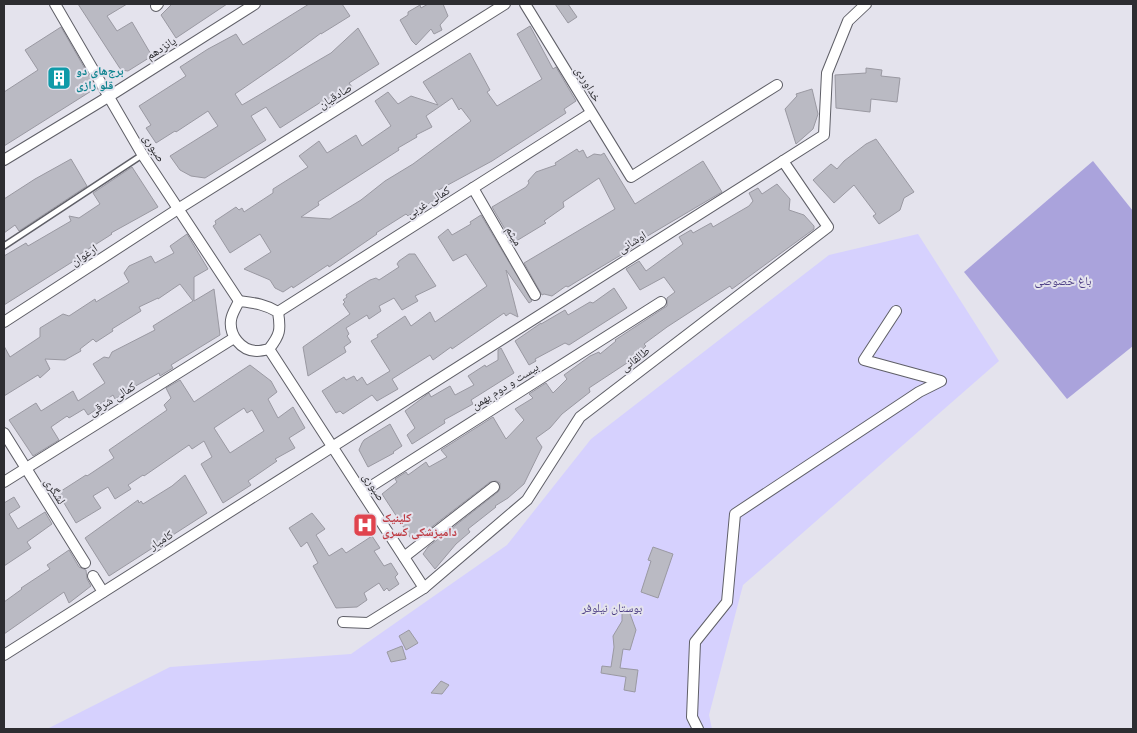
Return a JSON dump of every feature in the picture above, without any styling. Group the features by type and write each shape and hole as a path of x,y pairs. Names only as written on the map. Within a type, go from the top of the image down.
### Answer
{"street":[{"name":"صبوری","path":"55,4 142,154 239,302"},
{"name":"پانزدهم","path":"4,160 255,4"},
{"name":"صادقیان","path":"178,209 505,4"},
{"name":"خداوردی","path":"525,4 631,177 777,86"},
{"name":"اوشانی","path":"332,446 824,135 827,73 848,21 866,4"},
{"name":"کمالی غربی","path":"278,312 591,113"},
{"name":"طالقانی","path":"424,588 527,500 580,416 828,227 783,161"},
{"name":"میثم","path":"473,188 534,295"},
{"name":"ارغوان","path":"4,322 178,209"},
{"path":"239,302 269,306 278,312 279,334 269,349 258,352 248,350 234,338 231,322 239,302"},
{"name":"بیست و دوم بهمن","path":"362,492 662,302"},
{"path":"698,729 692,717 695,642 727,602 735,514 919,392 941,381 864,360 896,311"},
{"name":"کمالی شرقی","path":"4,482 234,338"},
{"name":"صبوری","path":"269,349 424,588"},
{"name":"لشگری","path":"4,434 85,563"},
{"name":"کامیار","path":"4,655 332,446"},
{"path":"404,557 494,487"},
{"path":"93,576 103,592"},
{"path":"343,622 368,623 424,588"}],"lane":[{"path":"4,246 142,154"}],"green space":[{"name":"باغ خصوصی","path":"1093,161 1133,211 1133,346 1067,399 964,272"},
{"name":"بوستان نیلوفر","path":"918,234 999,361 743,585 709,715 712,729 47,729 170,667 351,654 507,545 591,439 829,255"}],"building":[{"path":"78,4 127,4 107,16 117,31 132,22 152,56 128,71 121,70"},
{"path":"172,4 227,4 176,38 161,15"},
{"path":"309,4 342,4 350,16 321,33 235,94 242,105 331,53 358,28 379,64 349,83 352,87 323,106 321,102 280,128 266,107 251,116 266,140 205,178 191,176 180,170 170,156 218,126 208,111 156,143 146,128 151,125 139,106 186,76 180,67 208,49 236,34 243,45"},
{"path":"428,4 443,4 448,16 440,25 442,30 434,34 431,29 416,45 400,20 408,15 408,12 420,5 421,8"},
{"path":"555,4 568,4 577,17 568,23"},
{"path":"530,26 553,69 556,67 576,101 564,109 566,113 492,161 433,193 436,199 408,216 406,214 329,267 328,265 293,288 292,286 283,292 275,288 270,280 244,269 271,252 260,234 230,253 213,226 216,224 215,221 236,207 239,210 242,208 244,212 273,193 273,189 308,167 299,156 319,141 327,153 356,135 362,146 391,126 375,101 388,92 398,104 411,96 438,105 423,82 470,53 490,90 487,92 497,106 542,79 517,34","holes":["452,98 459,110 461,108 471,121 361,200 330,219 301,217 319,205 318,202 399,150 398,148 417,137 416,135 432,127 426,116"]},
{"name":"برج‌های دو قلو رازی","path":"61,27 96,88 4,146 4,92 38,70 25,50"},
{"path":"866,68 882,70 881,76 900,78 897,102 871,99 870,112 836,108 835,75 866,73"},
{"path":"812,89 818,114 813,129 796,144 785,109 797,96 796,94"},
{"path":"876,139 914,192 904,198 900,210 879,224 873,216 876,214 854,185 834,203 813,180 831,164 837,169 866,144"},
{"path":"577,149 579,152 583,150 587,158 594,154 601,155 604,153 635,204 703,161 722,192 634,244 631,249 568,287 566,286 552,296 542,295 524,263 615,209 599,178 563,202 564,207 544,221 546,223 513,243 492,207 526,187 529,183 528,181 536,172 556,165 555,163"},
{"path":"71,159 87,186 19,231 15,225 4,233 4,199"},
{"path":"132,167 158,207 111,233 79,255 80,257 4,305 4,256 26,243 28,246 71,221 69,216 79,218 100,204 93,193"},
{"path":"777,184 790,199 789,210 804,215 814,226 814,229 732,289 730,286 667,327 644,344 646,346 630,361 589,388 590,392 536,438 542,447 524,484 468,529 470,532 456,544 435,569 423,554 428,547 498,492 500,483 496,481 490,482 420,536 412,540 382,494 397,482 395,479 406,472 408,475 426,462 429,467 447,457 441,450 493,417 506,439 524,420 515,409 533,398 529,394 546,383 553,393 567,379 564,375 590,356 599,352 600,354 615,340 667,306 667,298 675,292 664,277 640,290 626,269 639,261 646,271 683,244 679,237 691,230 693,233 711,223 713,227 749,206 753,201 749,193 758,188 762,194"},
{"path":"481,215 532,301 529,303 506,270 518,317 510,313 506,316 504,313 452,349 451,347 433,360 430,355 392,379 398,389 377,401 372,395 343,414 340,411 336,413 322,391 344,377 346,380 354,376 357,381 362,377 367,385 390,371 371,341 378,337 377,335 405,316 411,326 430,312 435,322 487,286 466,254 453,261 438,237 448,229 452,235 471,224 470,222"},
{"path":"187,234 208,269 194,277 194,301 214,289 220,335 171,365 173,368 160,376 159,373 115,399 113,395 88,415 84,409 69,418 67,416 51,427 59,440 33,456 9,420 36,403 41,411 73,391 78,401 105,383 93,364 104,357 109,358 112,352 155,330 153,326 193,301 180,284 158,299 139,307 141,311 112,329 113,331 96,342 93,339 80,349 81,351 65,360 45,359 50,369 40,378 38,375 4,396 4,346 10,357 40,337 40,328 63,314 69,316 95,299 96,302 129,282 124,273 129,266 151,256 155,263 174,253 170,246"},
{"path":"409,254 415,254 436,286 415,296 418,301 402,310 394,298 379,306 381,311 369,319 367,315 346,328 349,334 347,336 351,342 344,347 346,352 308,376 303,347 350,314 343,304 345,302 343,300 347,297 346,295 370,280 376,278 379,280 399,267 397,264 399,261"},
{"path":"614,288 627,308 569,345 565,343 535,359 536,361 529,365 515,341 541,323 565,310 568,315 590,302 593,303"},
{"path":"501,348 514,373 471,400 473,404 444,420 445,423 412,444 407,435 415,428 405,411 429,393 431,397 450,386 455,395 474,385 468,376 485,365 486,367 498,360 498,350"},
{"path":"250,365 271,381 277,392 268,399 278,418 293,407 305,428 289,438 295,448 275,459 277,461 248,481 251,485 223,503 201,464 212,457 204,441 192,449 189,445 128,485 131,489 115,499 108,487 93,496 101,508 76,523 58,493 114,458 109,450 167,410 164,405 171,398 166,388 180,380 194,402","holes":["244,408 247,413 252,410 264,431 230,453 214,428"]},
{"path":"390,424 402,446 394,453 368,467 359,450 362,443"},
{"path":"185,475 207,513 109,576 85,538 138,500 139,503 141,501 143,504 172,486"},
{"path":"14,497 20,507 9,514 18,529 45,512 52,524 27,542 31,548 4,566 4,503"},
{"path":"312,513 325,529 316,535 329,556 342,548 346,553 372,536 380,548 374,551 384,566 391,563 398,574 395,577 399,584 389,591 387,588 384,591 379,583 364,593 367,600 357,607 336,608 313,566 318,563 307,542 301,547 289,528"},
{"path":"653,547 673,554 658,598 641,592 651,561 648,560"},
{"path":"69,550 79,567 86,570 87,579 91,586 69,603 64,592 4,634 4,602 50,569 47,565"},
{"path":"622,611 629,611 636,630 630,650 623,649 620,668 638,670 635,692 624,690 626,677 601,673 602,666 611,667 614,647 613,636 622,621"},
{"path":"409,630 418,643 406,650 399,636"},
{"path":"402,646 406,659 391,662 387,652"},
{"path":"441,681 449,685 442,694 431,693"}],"place":[{"name":"برج‌های دو قلو رازی","path":"59,78"},
{"name":"کلینیک دامپزشکی کسری","path":"365,525"}]}
